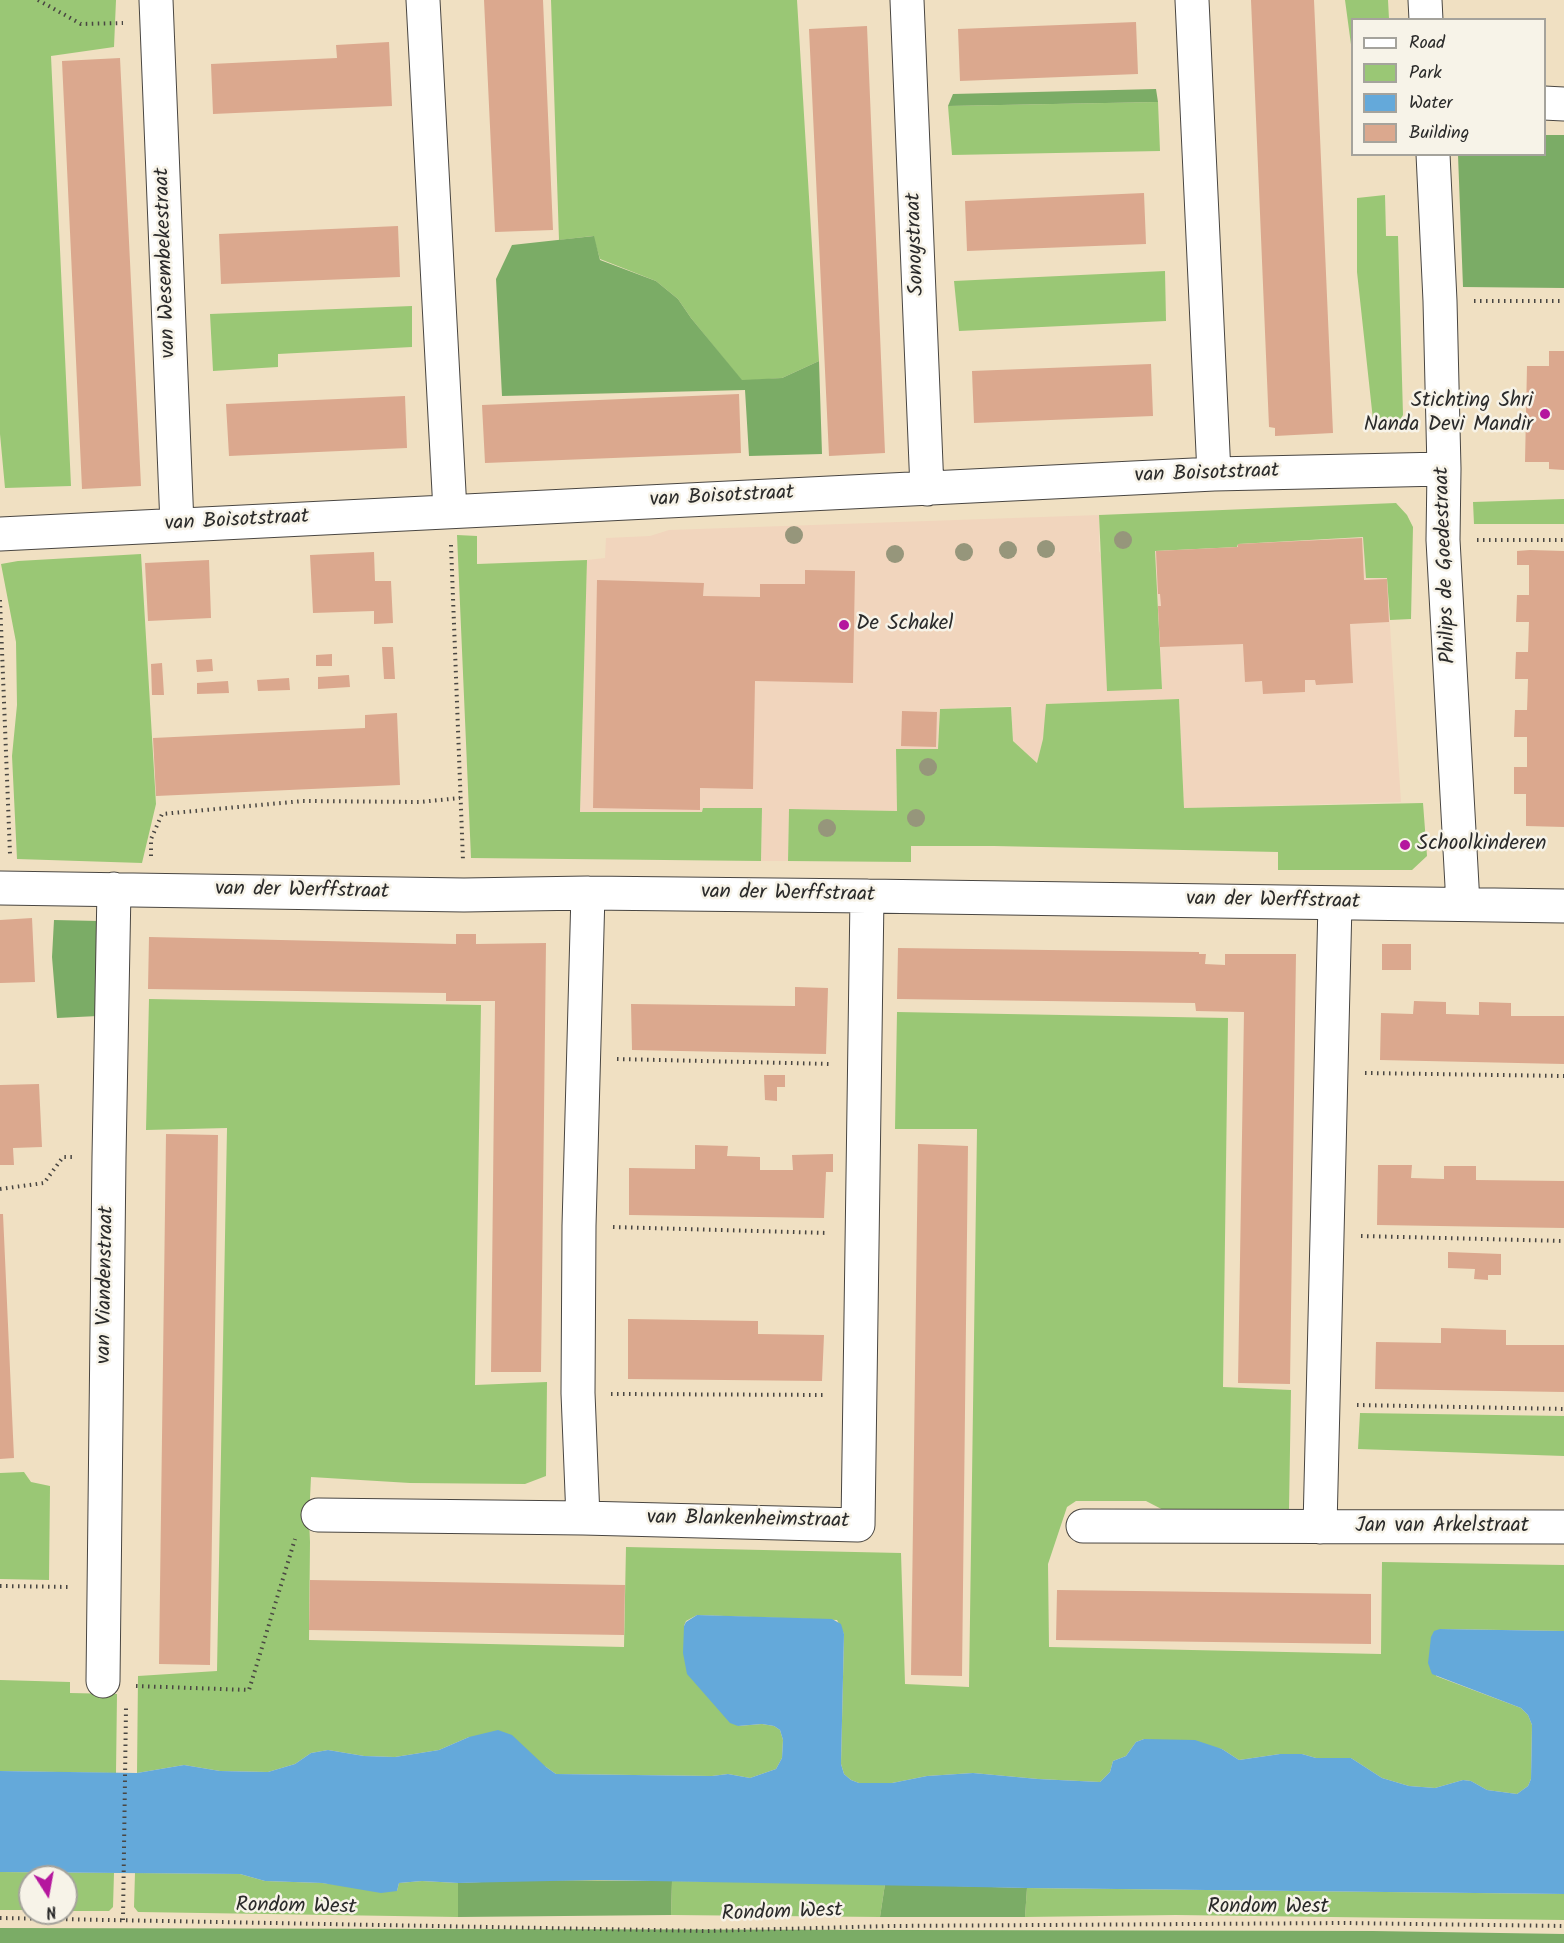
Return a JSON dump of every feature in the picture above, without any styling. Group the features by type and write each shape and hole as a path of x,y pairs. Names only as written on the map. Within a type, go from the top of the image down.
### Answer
{"street":[{"path":"423,0 450,512"},
{"name":"Sonoystraat","path":"907,0 927,489"},
{"path":"1192,0 1214,474"},
{"path":"1425,0 1426,18"},
{"name":"van Wesembekestraat","path":"157,10 177,525"},
{"path":"1546,104 1564,104"},
{"name":"Philips de Goedestraat","path":"1432,156 1440,301 1444,469 1443,540 1463,904"},
{"name":"van Boisotstraat","path":"0,534 1214,474 1444,469"},
{"name":"van der Werffstraat","path":"6,888 464,895 588,893 867,896 1564,906"},
{"name":"van Viandenstraat","path":"114,889 104,1588 114,1683"},
{"path":"583,1518 578,1393 579,1226 588,893"},
{"name":"van Blankenheimstraat","path":"318,1515 583,1518 858,1525 867,896"},
{"path":"1320,1527 1335,903"},
{"name":"Jan van Arkelstraat","path":"1083,1526 1564,1527"}],"path":[{"path":"38,0 81,24 157,10"},
{"path":"1440,301 1564,301"},
{"path":"450,512 464,895"},
{"path":"1443,540 1564,540"},
{"path":"0,600 6,888"},
{"path":"151,890 151,839 162,814 303,801 420,802 460,798"},
{"path":"583,1059 863,1065"},
{"path":"1331,1073 1564,1076"},
{"path":"0,1189 44,1183 63,1157 109,1157"},
{"path":"579,1226 861,1233"},
{"path":"1327,1235 1564,1241"},
{"path":"578,1393 860,1395"},
{"path":"1323,1404 1564,1409"},
{"path":"114,1683 249,1690 302,1515 318,1515"},
{"path":"0,1586 104,1588"},
{"path":"123,1920 125,1741"},
{"name":"Rondom West","path":"0,1918 706,1931 890,1926 1346,1923 1564,1926"}],"shaded area":[{"name":"De Schakel","path":"1099,515 1099,551 1162,689 1155,551 1364,537 1387,577 1401,802 1184,808 1179,699 1047,704 1043,739 1037,763 1013,741 1011,706 940,709 938,749 896,749 897,811 789,809 788,861 761,861 762,808 703,808 703,812 580,812 587,560 605,558 606,538 650,536 669,530"}],"green space":[{"path":"0,0 116,0 114,47 51,56 71,486 5,488 0,434"},
{"path":"551,0 797,0 819,361 782,378 742,381 678,299 656,281 600,259 593,236 559,240"},
{"path":"1345,0 1388,0 1389,18 1351,18 1351,45"},
{"path":"1156,89 1158,102 948,106 953,94"},
{"path":"1158,102 1160,151 952,155 948,106"},
{"path":"1546,135 1564,135 1564,288 1463,287 1458,156 1546,156"},
{"path":"1385,195 1386,236 1398,236 1403,415 1394,430 1374,429 1357,272 1357,198"},
{"path":"594,236 600,260 656,281 678,299 742,380 782,378 819,361 822,454 749,456 745,390 502,396 496,279 512,245"},
{"path":"1165,271 1166,321 959,331 954,281"},
{"path":"412,306 412,347 278,354 278,367 213,371 210,314"},
{"path":"1564,499 1564,524 1474,524 1473,502"},
{"path":"1396,503 1407,515 1413,527 1411,619 1390,620 1387,578 1366,578 1363,537 1155,551 1162,689 1107,691 1099,515"},
{"path":"457,535 477,536 477,564 587,560 580,812 702,812 703,808 762,808 761,861 471,858"},
{"path":"141,554 156,804 142,863 17,859 12,756 17,705 16,642 1,564"},
{"path":"1179,699 1184,808 1423,803 1427,856 1412,870 1278,870 1278,852 911,846 911,862 788,861 789,809 897,811 896,749 938,749 940,709 1011,707 1013,741 1037,763 1043,739 1046,704"},
{"path":"54,920 99,921 98,1016 57,1018 52,957"},
{"path":"149,999 481,1005 475,1385 547,1382 546,1476 525,1484 410,1483 311,1477 309,1640 624,1647 626,1547 901,1553 905,1684 969,1687 977,1129 895,1129 897,1012 1228,1018 1223,1387 1291,1390 1289,1509 1277,1515 1173,1515 1146,1501 1076,1501 1067,1507 1048,1564 1049,1647 1381,1654 1382,1562 1564,1565 1564,1631 1440,1629 1436,1676 1521,1708 1528,1715 1532,1725 1531,1779 1528,1786 1517,1794 1487,1790 1471,1781 1463,1780 1435,1788 1409,1786 1382,1778 1351,1758 1316,1758 1302,1754 1280,1754 1239,1760 1222,1749 1144,1739 1136,1742 1126,1756 1113,1761 1110,1772 1100,1782 973,1773 927,1776 892,1783 859,1783 844,1774 841,1764 844,1634 837,1620 697,1615 686,1621 684,1626 738,1726 762,1724 774,1726 780,1730 783,1740 782,1758 776,1769 750,1778 728,1774 712,1776 556,1774 546,1767 469,1737 439,1750 395,1757 364,1756 328,1750 311,1753 295,1764 268,1772 220,1771 184,1765 137,1773 138,1676 217,1671 227,1128 146,1130"},
{"path":"1360,1413 1564,1416 1564,1456 1358,1449"},
{"path":"24,1472 31,1482 50,1486 49,1580 0,1579 0,1473"},
{"path":"0,1680 70,1682 70,1693 117,1694 116,1773 0,1771"},
{"path":"0,1872 18,1872 18,1910 0,1910"},
{"path":"78,1873 114,1873 113,1907 109,1911 78,1911"},
{"path":"135,1873 240,1874 265,1881 322,1883 397,1891 399,1883 422,1881 458,1883 458,1917 138,1912 134,1907"},
{"path":"529,1880 672,1881 671,1915 458,1917 458,1883"},
{"path":"672,1881 885,1884 880,1917 671,1915"},
{"path":"885,1884 1027,1888 1025,1917 880,1917"},
{"path":"1027,1888 1564,1894 1564,1920 1176,1915 1025,1917"},
{"path":"0,1928 1373,1931 1564,1934 1564,1943 0,1943"}],"water":[{"path":"697,1615 832,1619 841,1624 844,1634 841,1764 844,1774 859,1783 892,1783 927,1776 973,1773 1100,1782 1110,1772 1113,1761 1126,1756 1136,1742 1144,1739 1195,1740 1222,1749 1239,1760 1280,1754 1302,1754 1316,1758 1351,1758 1382,1778 1409,1786 1435,1788 1463,1780 1471,1781 1487,1790 1517,1794 1528,1786 1531,1779 1532,1725 1528,1715 1521,1708 1432,1674 1428,1663 1431,1637 1434,1631 1440,1629 1564,1631 1564,1894 597,1880 458,1883 422,1881 399,1883 397,1891 381,1893 322,1883 265,1881 240,1874 78,1873 78,1865 18,1865 18,1872 0,1872 0,1771 137,1773 184,1765 220,1771 268,1772 295,1764 311,1753 328,1750 364,1756 395,1757 439,1750 469,1737 498,1730 512,1735 556,1774 712,1776 728,1774 750,1778 776,1769 782,1758 783,1740 780,1730 774,1726 762,1724 738,1726 730,1723 687,1674 683,1653 686,1622"}],"building":[{"path":"484,0 543,0 553,230 495,232"},
{"path":"1251,0 1314,0 1333,433 1275,436 1275,428 1269,427"},
{"path":"1136,22 1138,74 960,81 958,29"},
{"path":"867,26 885,453 829,456 809,29"},
{"path":"389,42 392,106 213,114 211,64 337,58 336,45"},
{"path":"120,58 141,486 82,489 62,61"},
{"path":"1144,193 1146,244 967,251 965,201"},
{"path":"398,226 400,277 221,284 219,234"},
{"name":"Stichting Shri Nanda Devi Mandir","path":"1549,351 1564,351 1564,470 1549,469 1549,462 1525,462 1527,366 1549,366"},
{"path":"1151,364 1153,416 974,423 972,371"},
{"path":"739,394 741,453 485,463 482,405"},
{"path":"405,396 407,448 229,456 226,404"},
{"path":"1362,538 1364,580 1387,579 1389,622 1350,624 1353,683 1316,685 1315,680 1305,680 1305,692 1263,694 1262,681 1245,682 1243,644 1160,647 1158,606 1161,606 1160,594 1158,594 1156,551 1238,547 1238,544"},
{"path":"1517,551 1564,551 1564,827 1526,826 1526,794 1514,794 1514,767 1527,767 1527,737 1514,737 1515,710 1527,710 1528,679 1515,679 1516,652 1528,652 1529,622 1516,622 1517,595 1529,595 1529,565 1517,565"},
{"path":"374,552 375,581 391,581 393,623 374,624 374,611 313,613 310,555"},
{"path":"209,560 211,618 148,621 145,563"},
{"path":"805,570 855,571 853,683 755,681 753,789 700,788 700,810 593,808 597,580 704,583 703,596 760,597 760,584 805,584"},
{"path":"382,647 393,647 395,679 384,679"},
{"path":"332,654 332,666 316,666 316,655"},
{"path":"212,659 213,671 197,672 196,660"},
{"path":"162,663 164,695 152,695 151,664"},
{"path":"349,675 350,687 318,689 318,677"},
{"path":"289,678 290,690 258,691 257,680"},
{"path":"228,681 229,693 197,694 197,683"},
{"path":"902,711 937,712 936,747 901,746"},
{"path":"397,713 400,785 156,796 153,738 365,728 365,715"},
{"path":"32,918 35,982 0,983 0,920"},
{"path":"456,934 476,934 476,944 546,943 541,1372 491,1372 495,1001 446,1001 446,993 148,989 149,937 456,944"},
{"path":"1382,944 1411,944 1411,970 1382,970"},
{"path":"898,948 1199,952 1199,954 1206,954 1205,964 1225,965 1225,954 1296,954 1290,1384 1238,1383 1244,1012 1196,1011 1195,1003 897,999"},
{"path":"795,987 828,988 826,1054 632,1050 631,1004 795,1006"},
{"path":"1414,1001 1446,1002 1446,1014 1479,1015 1479,1002 1511,1003 1511,1016 1564,1016 1564,1064 1380,1060 1381,1013 1413,1014"},
{"path":"764,1075 785,1075 785,1087 777,1087 777,1101 765,1100"},
{"path":"39,1084 42,1147 13,1148 14,1165 0,1165 0,1085"},
{"path":"166,1134 218,1135 210,1665 159,1664"},
{"path":"918,1144 968,1146 962,1676 911,1675"},
{"path":"695,1145 728,1146 727,1156 760,1157 760,1170 793,1170 792,1155 833,1154 833,1172 826,1172 824,1218 629,1215 629,1168 695,1169"},
{"path":"1378,1165 1412,1165 1411,1178 1444,1179 1444,1166 1476,1166 1476,1180 1564,1181 1564,1228 1377,1225"},
{"path":"0,1214 3,1214 14,1458 0,1459"},
{"path":"1448,1252 1501,1254 1501,1275 1488,1275 1488,1280 1474,1279 1475,1269 1448,1268"},
{"path":"628,1319 758,1321 758,1334 824,1335 822,1381 628,1379"},
{"path":"1441,1328 1506,1330 1506,1345 1564,1345 1564,1392 1375,1389 1376,1342 1441,1343"},
{"path":"310,1580 625,1585 624,1635 309,1630"},
{"path":"1057,1590 1371,1594 1371,1644 1056,1640"}],"place":[{"name":"Stichting Shri Nanda Devi Mandir","path":"1545,414"},
{"name":"De Schakel","path":"844,625"},
{"name":"Schoolkinderen","path":"1405,845"}]}
